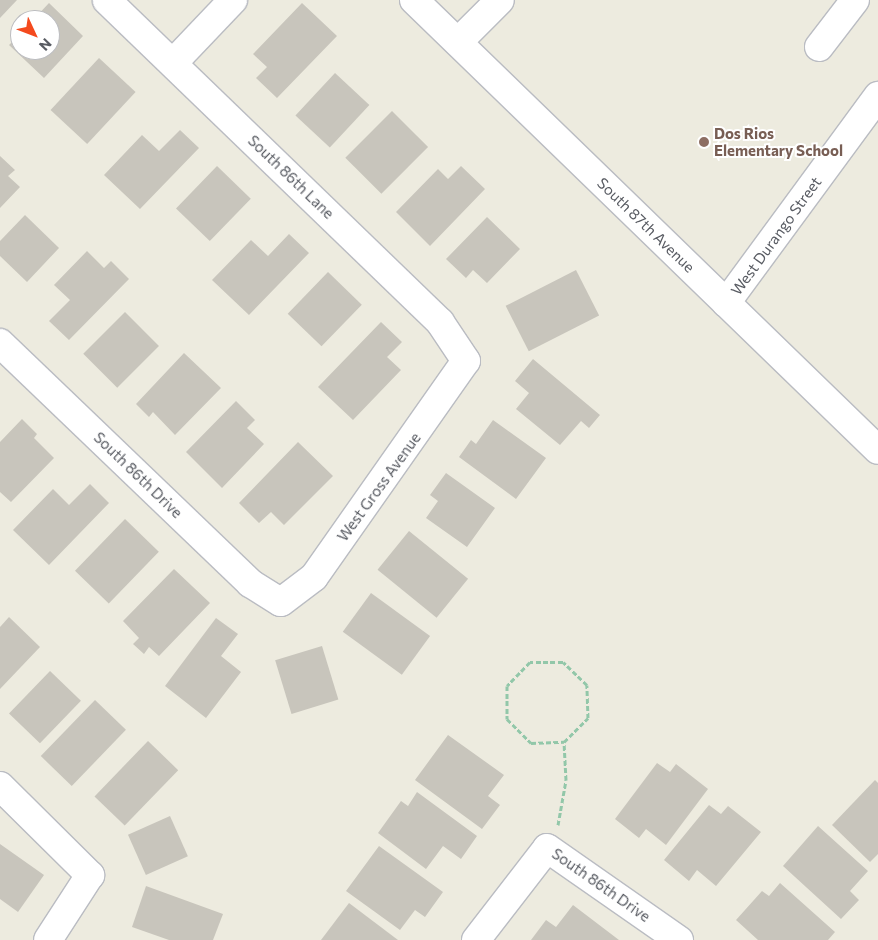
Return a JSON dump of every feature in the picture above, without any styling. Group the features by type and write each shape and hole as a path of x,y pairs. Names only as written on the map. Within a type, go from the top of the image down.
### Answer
{"street":[{"name":"South 86th Lane","path":"108,0 440,322 466,361"},
{"path":"173,63 233,0"},
{"name":"South 87th Avenue","path":"414,0 878,450"},
{"path":"458,42 500,0"},
{"path":"819,48 855,0"},
{"name":"West Durango Street","path":"726,303 878,96"},
{"name":"South 86th Drive","path":"0,343 250,583 280,602"},
{"name":"West Gross Avenue","path":"280,602 314,577 466,361"},
{"path":"0,786 90,875 48,940"},
{"path":"476,940 547,848"},
{"name":"South 86th Drive","path":"547,848 679,940"}],"path":[{"path":"547,848 562,816 564,742 588,718 588,685 564,662 530,662 507,686 507,719 531,743 564,742"}],"building":[{"path":"0,0 17,0 0,18"},
{"path":"49,3 56,10 42,10"},
{"path":"302,3 337,36 277,98 256,78 267,67 253,54"},
{"path":"60,14 83,36 44,78 25,60 60,60"},
{"path":"99,58 136,92 87,144 51,110"},
{"path":"335,73 369,105 330,147 295,115"},
{"path":"392,111 428,147 381,194 345,158"},
{"path":"180,130 199,148 140,209 104,175 142,135 159,151"},
{"path":"0,156 15,170 8,176 20,187 0,208"},
{"path":"217,166 251,199 210,241 176,208"},
{"path":"461,166 485,189 430,246 396,212 438,169 448,179"},
{"path":"25,215 59,248 27,282 0,256 0,241"},
{"path":"487,217 520,249 487,283 473,270 466,278 446,259"},
{"path":"289,234 309,253 249,315 212,280 251,240 268,256"},
{"path":"87,251 104,268 111,261 129,279 69,340 49,321 70,300 54,285"},
{"path":"576,270 599,315 529,351 506,306"},
{"path":"328,272 362,305 322,346 288,314"},
{"path":"125,312 159,346 117,388 83,354"},
{"path":"381,322 402,342 387,357 401,370 353,420 318,387"},
{"path":"184,353 221,388 175,435 153,412 149,417 136,404"},
{"path":"533,359 600,415 589,428 581,421 560,445 516,409 529,393 515,381"},
{"path":"236,401 255,420 247,428 264,444 222,488 186,452"},
{"path":"22,419 37,434 34,438 54,458 11,502 0,492 0,442"},
{"path":"493,420 546,458 516,499 459,457 471,440 476,444"},
{"path":"298,442 333,476 284,525 271,512 259,523 239,503"},
{"path":"446,473 495,508 467,547 426,518 438,501 430,495"},
{"path":"90,484 109,503 49,565 13,530 53,489 69,505"},
{"path":"125,519 159,552 109,603 75,571"},
{"path":"409,531 468,579 437,618 378,570"},
{"path":"174,569 210,603 159,656 149,647 144,654 133,644 139,638 123,621"},
{"path":"371,593 430,636 402,675 343,632"},
{"path":"9,617 40,647 0,689 0,627"},
{"path":"216,618 238,634 221,656 241,672 206,718 165,686"},
{"path":"322,646 338,700 292,714 275,660"},
{"path":"50,671 81,701 40,743 9,713"},
{"path":"95,700 126,730 72,786 41,756"},
{"path":"448,735 504,775 488,796 500,805 482,829 415,780"},
{"path":"148,741 178,770 125,826 95,796"},
{"path":"657,763 670,772 676,764 708,789 666,845 646,829 639,838 615,819"},
{"path":"875,780 878,783 878,854 870,862 832,825"},
{"path":"417,792 477,836 461,859 443,846 426,869 378,833 401,801 408,806"},
{"path":"709,805 721,814 728,806 761,832 716,886 697,870 689,881 664,860"},
{"path":"170,816 188,856 146,875 128,835"},
{"path":"818,826 868,871 850,891 859,900 841,919 783,866"},
{"path":"0,844 44,875 18,912 0,899"},
{"path":"379,846 443,892 425,917 415,910 400,930 346,891"},
{"path":"780,883 835,932 828,940 758,940 736,920 762,891 769,896"},
{"path":"146,886 223,914 213,940 169,940 132,927"},
{"path":"349,903 398,940 321,940"},
{"path":"573,905 619,940 531,940 546,920 556,927"}],"place":[{"name":"Dos Rios Elementary School","path":"704,142"}]}
